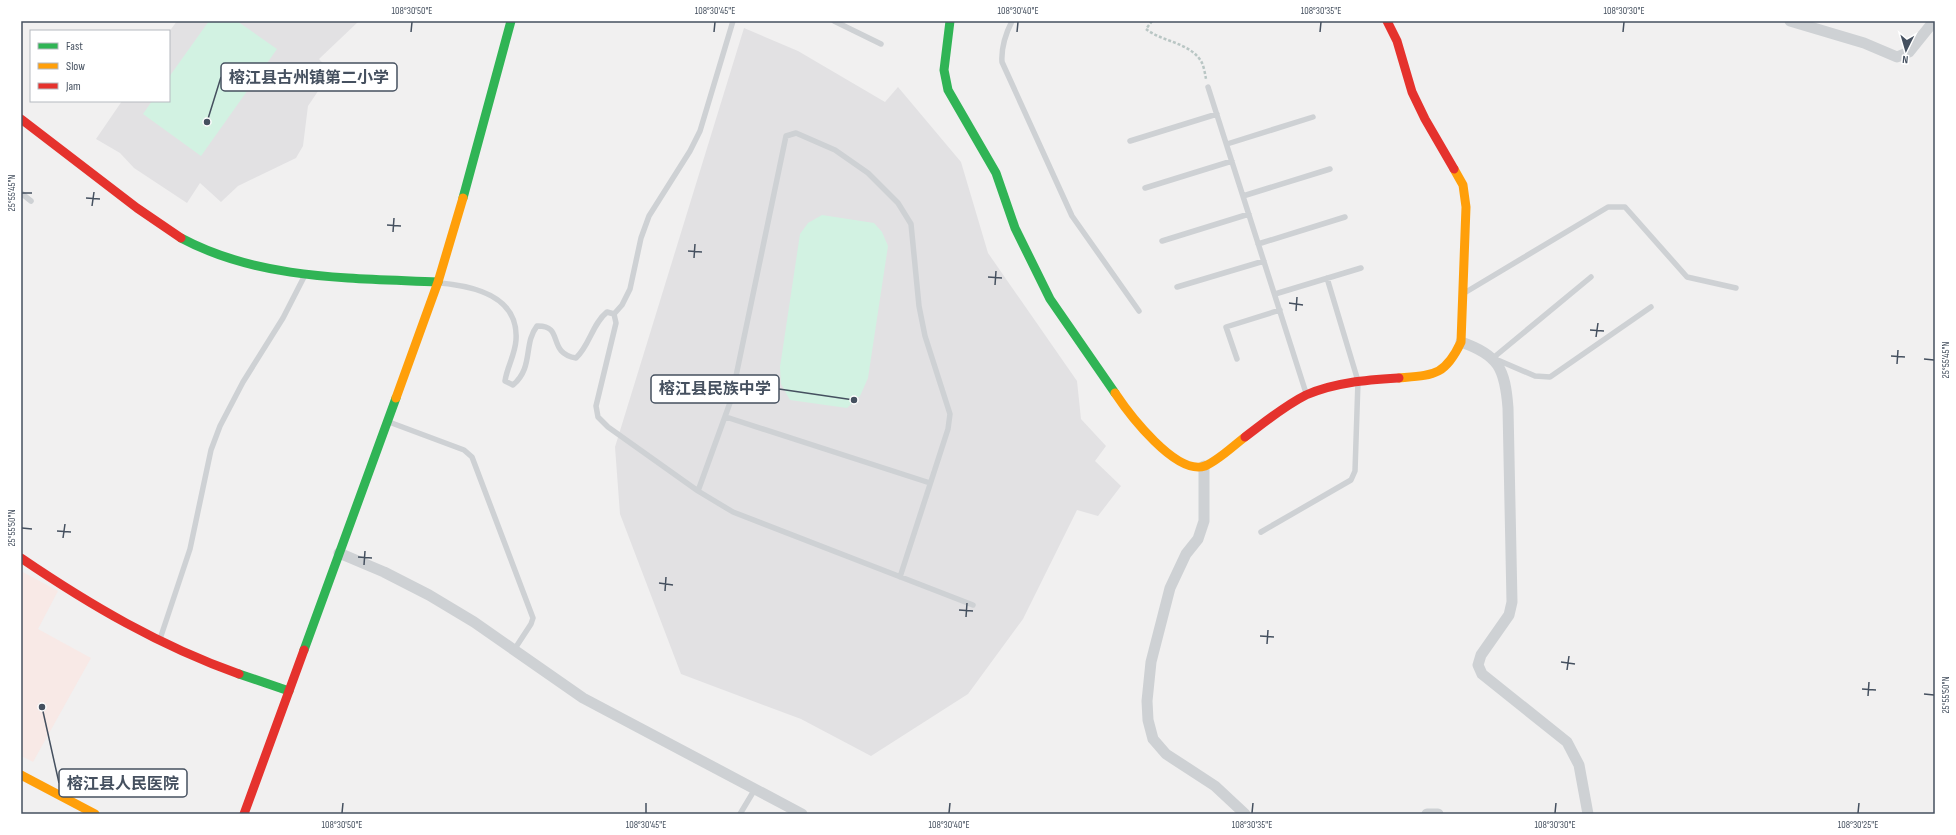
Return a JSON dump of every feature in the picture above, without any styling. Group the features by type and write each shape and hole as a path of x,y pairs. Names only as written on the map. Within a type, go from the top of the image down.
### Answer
{"street":[{"path":"244,814 438,282 469,178 511,21"},
{"path":"950,21 944,70 948,90 996,173 1015,228 1050,299 1118,398 1143,429 1171,457 1187,465 1204,466 1223,454 1284,408 1307,395 1330,387 1358,382 1423,376 1440,371 1453,359 1461,342 1466,206 1463,185 1425,119 1412,92 1397,41 1387,21"},
{"path":"1790,21 1864,43 1897,57 1909,52 1934,21"},
{"path":"21,119 154,221 188,241 223,257 261,267 306,273 438,282"},
{"path":"1461,342 1479,349 1494,358 1500,366 1504,376 1508,408 1512,602 1509,615 1481,655 1478,665 1482,674 1568,742 1579,765 1588,814"},
{"path":"1204,466 1204,521 1198,539 1186,554 1170,588 1151,662 1147,701 1148,720 1154,739 1166,754 1215,786 1245,814"},
{"path":"339,554 384,572 429,595 474,622 583,698 802,814"},
{"path":"21,558 108,614 159,641 228,671 289,691"},
{"path":"21,775 95,814"},
{"path":"1427,814 1438,814"}],"lane":[{"path":"614,314 622,305 630,289 646,222 690,151 700,131 733,21"},
{"path":"834,21 881,44"},
{"path":"1012,21 1004,36 1001,50 1002,62 1072,216 1139,311"},
{"path":"1208,87 1307,395"},
{"path":"1130,141 1217,114"},
{"path":"1226,144 1313,117"},
{"path":"698,492 731,400 786,136 796,133 835,150 868,173 898,203 911,224 920,314 925,336 950,414 948,429 900,577"},
{"path":"1145,188 1232,162"},
{"path":"1243,196 1330,169"},
{"path":"21,193 31,201"},
{"path":"1464,293 1608,207 1624,207 1686,277 1736,288"},
{"path":"1162,241 1249,214"},
{"path":"1258,244 1345,217"},
{"path":"1177,287 1264,261"},
{"path":"1275,294 1362,268"},
{"path":"159,641 190,549 211,450 220,426 243,382 283,318 306,273"},
{"path":"1591,277 1494,358 1535,376 1550,377 1651,307"},
{"path":"1261,532 1351,480 1356,471 1358,382 1327,278"},
{"path":"438,282 462,285 483,291 503,302 513,319 516,339 513,355 506,370 506,381 513,385 520,379 527,363 531,334 537,326 545,326 552,331 560,350 567,356 576,358 584,350 600,318 607,312 614,314"},
{"path":"1237,359 1226,327 1280,310"},
{"path":"614,314 616,322 596,406 598,417 608,427 698,492 733,512 760,524 973,605"},
{"path":"726,417 930,483"},
{"path":"388,421 464,450 472,457 533,618 531,624 514,650"},
{"path":"740,814 755,789"}],"path":[{"path":"1152,21 1146,29 1153,35 1189,49 1201,61 1208,87"}],"shaded area":[{"path":"177,21 359,21 319,59 331,72 308,106 303,146 296,158 238,186 221,202 200,183 187,203 134,168 120,153 96,139 121,102 170,102 170,31"},
{"path":"744,28 798,51 885,102 898,87 961,162 988,253 1077,381 1081,419 1106,446 1095,461 1121,486 1098,516 1077,510 1023,619 968,694 871,756 801,719 681,674 620,514 615,447"},
{"path":"21,571 58,591 38,629 91,658 33,762 21,756"}],"green space":[{"path":"209,21 237,21 277,49 201,156 143,114 151,102 170,102 170,76"},
{"path":"822,215 874,223 882,232 888,246 868,378 860,396 847,408 790,400 781,384 780,367 800,234 808,223"}],"traffic: fast":[{"path":"463,198 511,21"},
{"path":"950,21 944,70 948,90 996,173 1015,228 1050,299 1115,393"},
{"path":"181,238 211,252 242,262 274,269 339,277 438,282"},
{"path":"304,650 396,398"},
{"path":"239,674 289,691"}],"traffic: slow":[{"path":"1399,378 1421,376 1437,372 1444,368 1461,342 1466,207 1463,185 1454,169"},
{"path":"396,398 438,282 463,198"},
{"path":"1115,393 1131,415 1154,441 1167,453 1181,462 1193,467 1205,466 1221,457 1245,437"},
{"path":"21,775 95,814"}],"traffic: jam":[{"path":"1387,21 1397,41 1412,92 1425,119 1454,169"},
{"path":"21,119 137,208 181,238"},
{"path":"1245,437 1275,414 1306,395 1340,384 1399,378"},
{"path":"21,558 73,592 126,623 181,651 239,674"},
{"path":"244,814 304,650"}],"place":[{"name":"榕江县古州镇第二小学","path":"207,122"},
{"name":"榕江县民族中学","path":"854,400"},
{"name":"榕江县人民医院","path":"42,707"}]}
